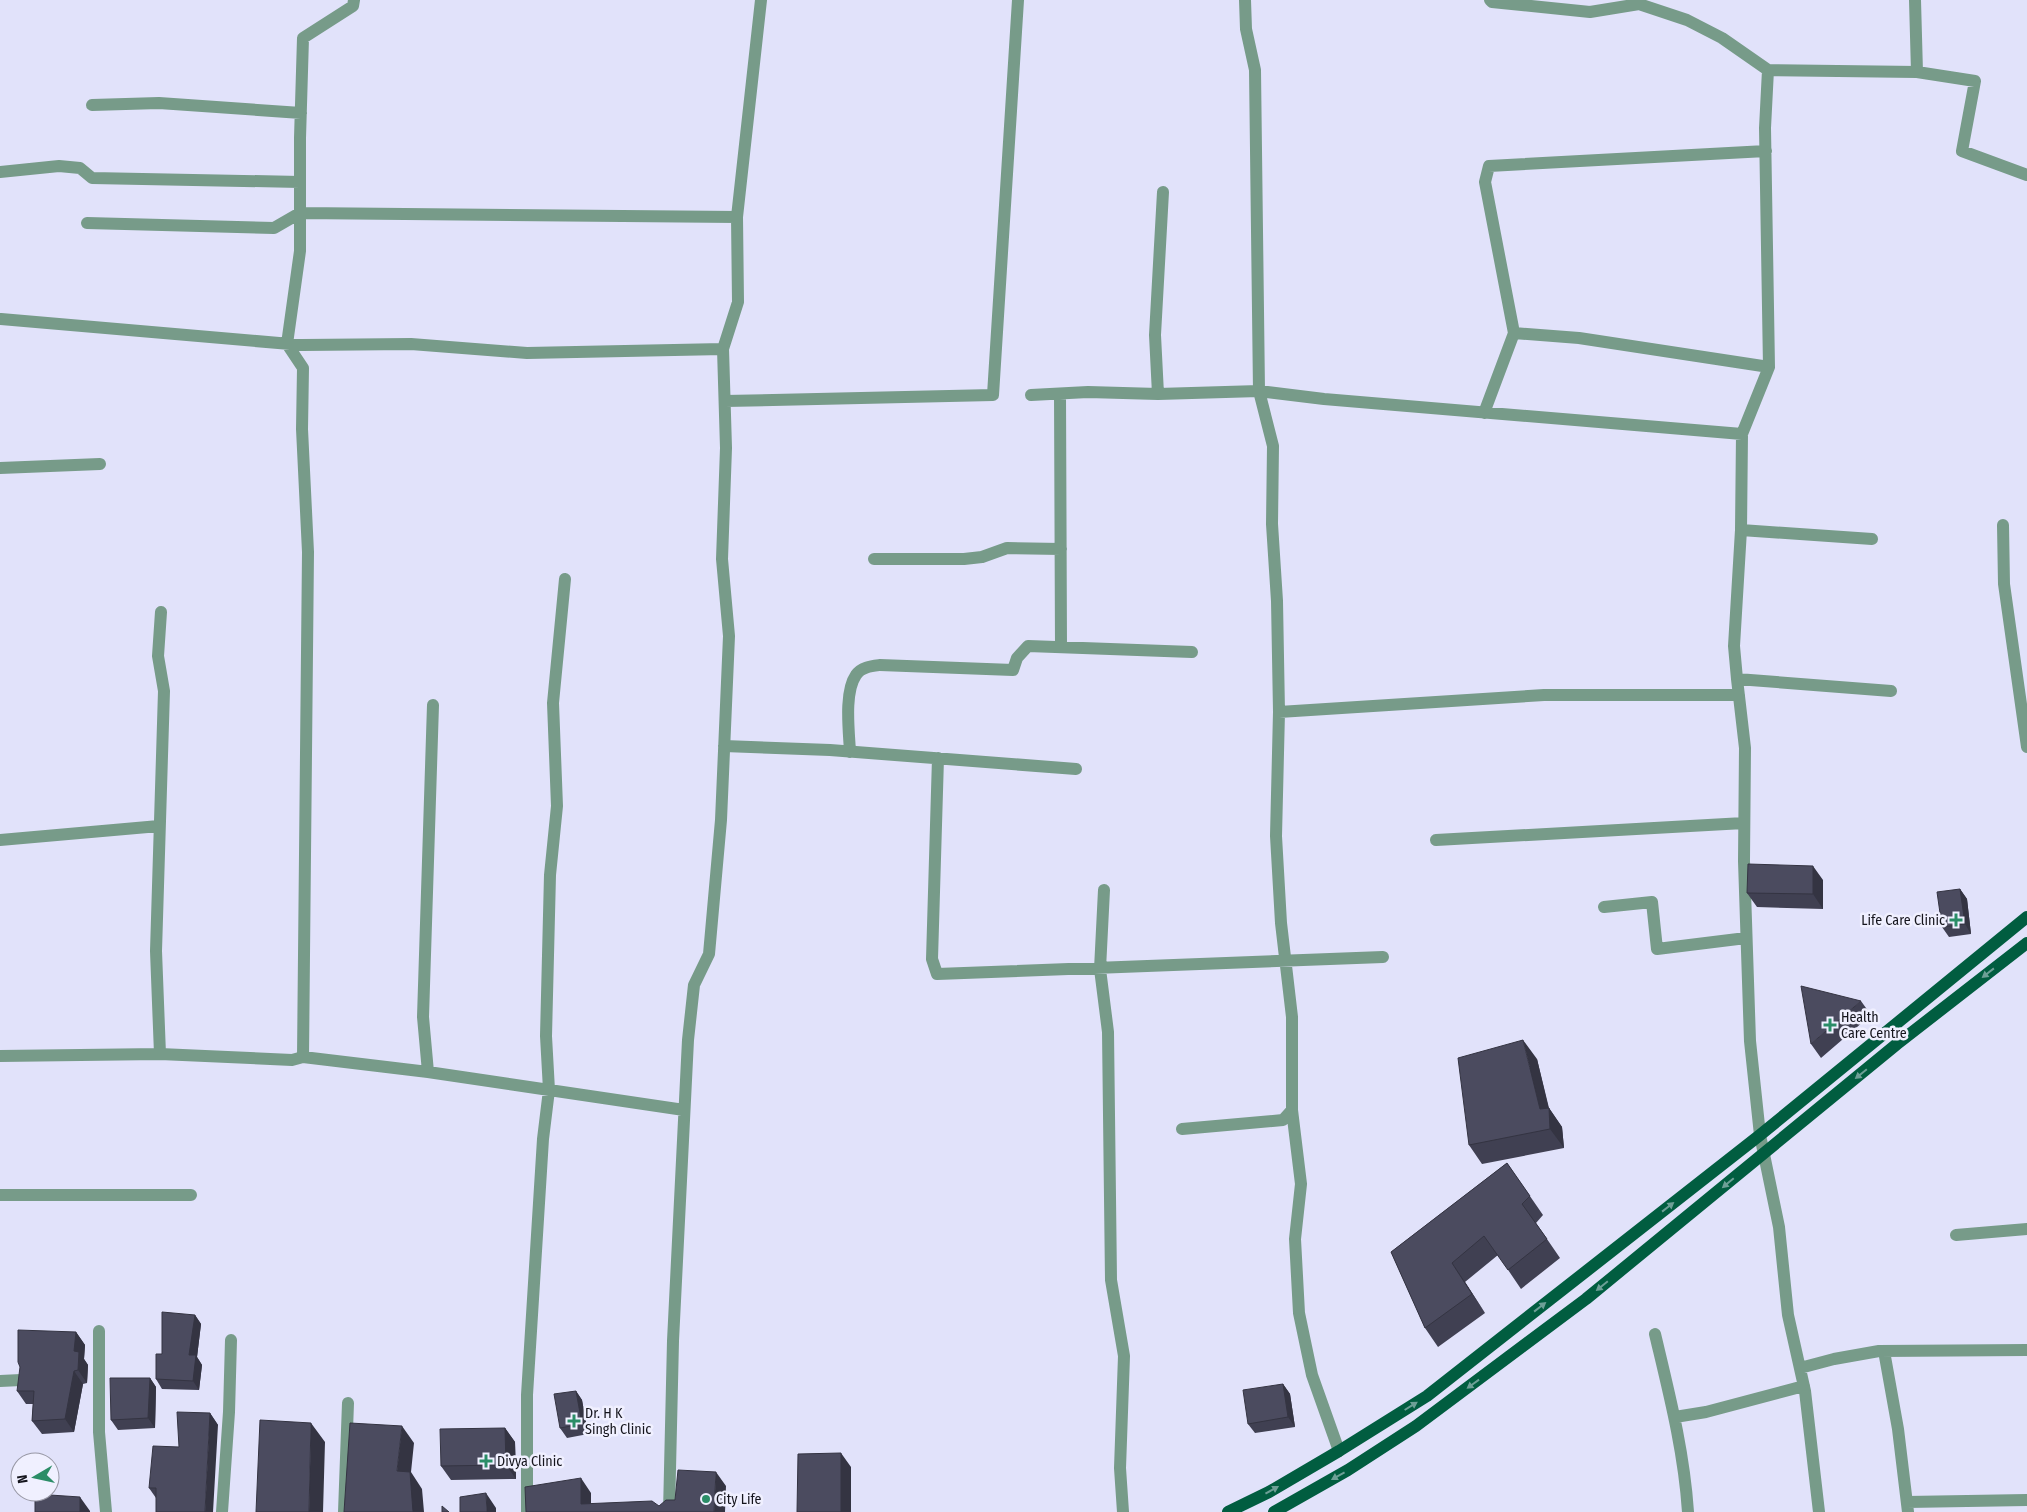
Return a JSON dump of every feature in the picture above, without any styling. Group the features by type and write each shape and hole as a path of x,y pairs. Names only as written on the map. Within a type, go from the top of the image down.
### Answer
{"main road":[{"path":"1228,1512 1270,1492 1427,1396 1760,1135 2027,917"},
{"path":"1274,1512 1348,1470 1416,1426 1586,1300 1897,1044 2027,943"}],"street":[{"path":"304,1057 308,552 302,429 303,368 287,344 300,252 303,38 353,6 354,0"},
{"path":"669,1512 673,1341 688,1040 694,984 709,954 721,820 729,636 722,559 726,485 723,349 738,302 738,217 761,0"},
{"path":"725,401 993,395 1018,0"},
{"path":"1245,0 1246,29 1256,70 1259,391 1273,446 1272,524 1277,601 1279,712 1276,836 1285,959 1292,1017 1292,1110 1301,1184 1295,1240 1299,1313 1312,1375 1339,1451"},
{"path":"1490,0 1492,2 1590,12 1639,4 1687,20 1722,38 1768,70 1917,72 1975,81 1962,151 2027,175"},
{"path":"1915,0 1917,72"},
{"path":"1768,70 1766,151 1769,367 1742,434 1741,530 1734,646 1745,748 1744,823 1750,1041 1760,1135 1779,1227 1788,1316 1804,1386 1820,1512"},
{"path":"92,105 159,103 301,113"},
{"path":"1484,412 1514,333 1486,182 1489,166 1766,151"},
{"path":"0,172 59,166 80,168 92,178 300,182"},
{"path":"1158,394 1155,335 1163,192"},
{"path":"87,223 274,228 300,213 738,217"},
{"path":"1,319 287,344 411,344 527,354 723,349"},
{"path":"1514,333 1579,338 1769,367"},
{"path":"1031,395 1259,391 1742,434"},
{"path":"1060,394 1061,647"},
{"path":"0,468 100,464"},
{"path":"2003,525 2004,584 2027,748"},
{"path":"1741,530 1872,540"},
{"path":"874,559 964,559 982,557 1007,548 1061,549"},
{"path":"527,1512 527,1395 543,1140 549,1090 546,1026 550,875 556,806 553,703 565,580"},
{"path":"160,1054 156,951 164,691 158,656 161,612"},
{"path":"850,752 849,691 856,674 868,666 880,664 1013,670 1017,658 1028,646 1192,652"},
{"path":"1737,679 1891,691"},
{"path":"1279,712 1544,695 1739,695"},
{"path":"428,1072 423,1016 432,706"},
{"path":"724,746 850,752 1076,768"},
{"path":"938,758 932,959 937,974 1100,969 1285,959 1383,957"},
{"path":"1436,840 1744,823"},
{"path":"0,840 159,826"},
{"path":"1104,890 1100,969 1108,1032 1111,1280 1124,1356 1120,1468 1123,1512"},
{"path":"1604,907 1652,902 1657,949 1746,938"},
{"path":"0,1056 160,1054 292,1060 304,1057 428,1072 684,1110"},
{"path":"1182,1129 1283,1120 1292,1110"},
{"path":"0,1195 192,1196"},
{"path":"1956,1235 2027,1228"},
{"path":"99,1331 99,1432 106,1512"},
{"path":"1655,1334 1675,1417 1685,1472 1688,1512"},
{"path":"222,1512 229,1412 231,1340"},
{"path":"1800,1368 1834,1359 1884,1351 2027,1350"},
{"path":"1884,1351 1898,1429 1907,1507 2027,1500"},
{"path":"0,1381 21,1380"},
{"path":"1675,1417 1706,1412 1804,1386"},
{"path":"344,1512 348,1403"}],"building":[{"path":"1748,864 1813,866 1813,894 1747,893"},
{"path":"1960,889 1965,924 1942,927 1937,892"},
{"path":"1801,986 1861,1001 1811,1044"},
{"path":"1523,1040 1540,1109 1549,1108 1550,1129 1469,1145 1458,1058"},
{"path":"1507,1163 1530,1196 1522,1204 1547,1239 1508,1270 1484,1236 1452,1263 1472,1294 1425,1328 1391,1252"},
{"path":"162,1312 195,1315 189,1355 196,1355 193,1381 156,1379 156,1354 162,1354"},
{"path":"18,1330 76,1332 74,1351 79,1352 78,1370 74,1371 65,1419 32,1421 34,1391 17,1391 20,1367 18,1362"},
{"path":"110,1378 150,1378 148,1418 111,1420"},
{"path":"1283,1384 1288,1417 1248,1424 1243,1390"},
{"path":"576,1391 582,1424 560,1428 554,1394"},
{"path":"177,1412 210,1413 205,1512 156,1512 156,1488 149,1488 153,1446 179,1447"},
{"path":"260,1420 311,1423 309,1512 256,1512"},
{"path":"350,1423 402,1426 397,1471 410,1472 413,1512 344,1512"},
{"path":"505,1428 506,1465 441,1466 440,1429"},
{"path":"841,1453 841,1512 797,1512 798,1454"},
{"path":"678,1470 716,1472 714,1512 526,1512 525,1487 581,1478 581,1504 652,1501 659,1506 666,1500 675,1500"},
{"path":"486,1493 487,1512 460,1512 460,1497"},
{"path":"60,1496 80,1497 80,1512 35,1512 35,1502 60,1502"},
{"path":"442,1506 449,1512 442,1512"}],"place":[{"name":"Life Care Clinic","path":"1956,920"},
{"name":"Health Care Centre","path":"1830,1025"},
{"name":"Dr. H K Singh Clinic","path":"574,1421"},
{"name":"Divya Clinic","path":"486,1461"},
{"name":"City Life","path":"706,1499"}]}
